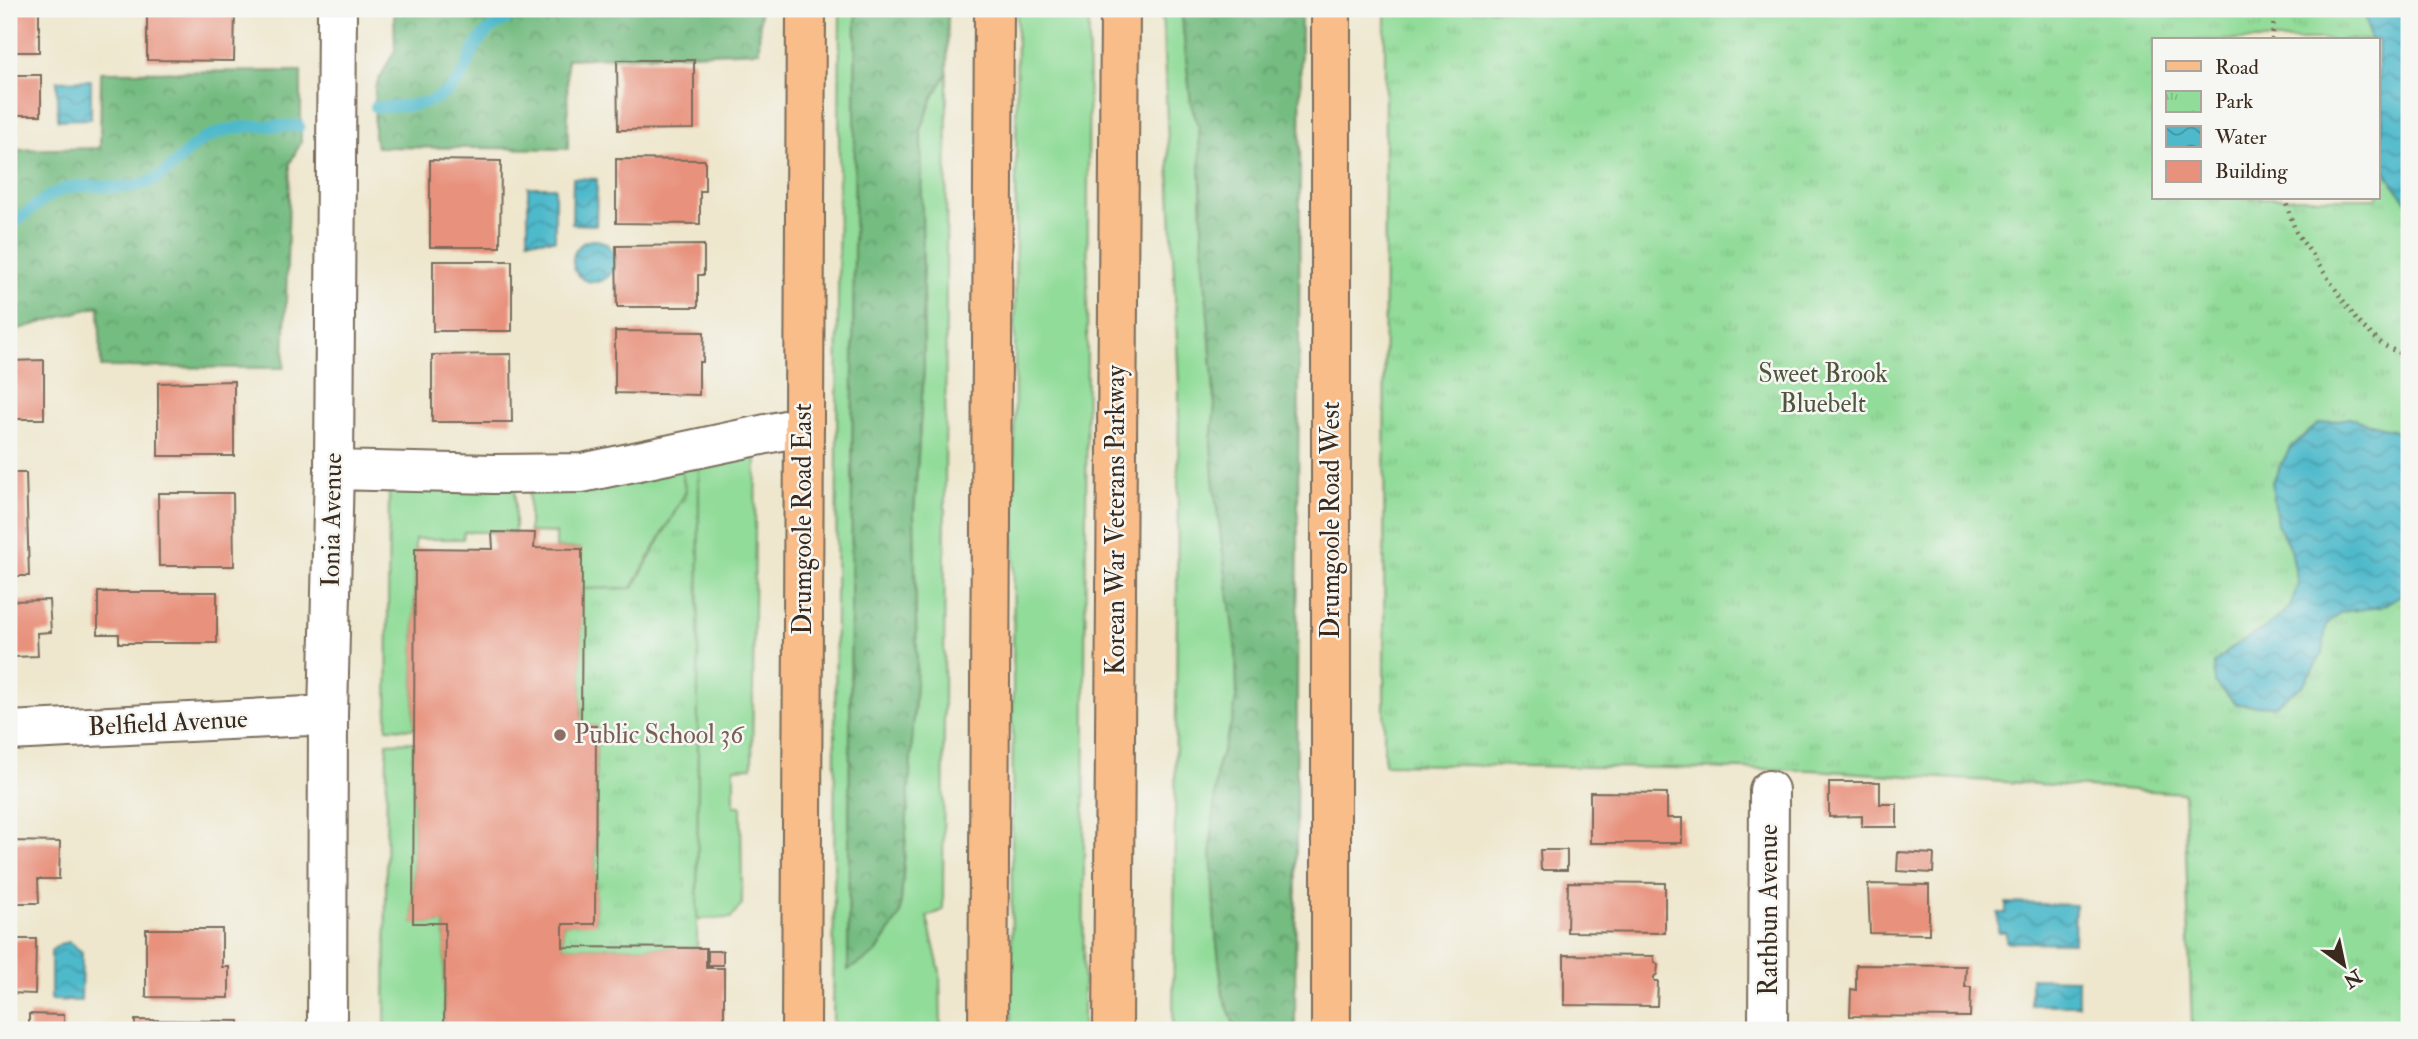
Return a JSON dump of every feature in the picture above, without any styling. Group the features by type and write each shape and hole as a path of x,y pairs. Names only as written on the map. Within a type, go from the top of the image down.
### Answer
{"main road":[{"name":"Drumgoole Road East","path":"801,1030 806,9"},
{"path":"988,1030 994,9"},
{"name":"Korean War Veterans Parkway","path":"1113,1030 1120,9"},
{"name":"Drumgoole Road West","path":"1331,9 1331,1030"}],"street":[{"name":"Ionia Avenue","path":"327,1030 337,9"},
{"path":"334,470 582,473 804,426"},
{"name":"Belfield Avenue","path":"9,731 328,715"},
{"name":"Rathbun Avenue","path":"1768,1030 1769,790"}],"path":[{"path":"2272,38 2276,9"},
{"path":"2285,200 2296,232 2359,323 2383,345 2409,358"}],"green space":[{"path":"394,9 760,9 759,51 567,59 568,149 377,147 374,136 375,87 395,50"},
{"path":"840,9 856,9 848,969 875,954 900,915 917,667 914,513 924,368 921,130 933,97 947,73 943,910 927,917 940,972 941,1030 833,1030"},
{"path":"856,9 948,9 947,73 933,97 921,130 924,368 914,513 917,667 900,915 875,954 848,970"},
{"path":"1017,9 1089,9 1083,1030 1011,1030"},
{"path":"1162,9 1181,9 1191,104 1199,128 1203,251 1215,406 1211,440 1213,477 1236,651 1237,692 1233,718 1217,767 1211,847 1215,926 1223,995 1239,1030 1173,1030 1179,388"},
{"path":"1181,9 1301,9 1295,1030 1239,1030 1234,1024 1223,995 1215,926 1211,847 1217,767 1233,718 1237,692 1236,651 1213,477 1211,440 1215,406 1203,251 1199,128 1191,104"},
{"name":"Sweet Brook Bluebelt","path":"1385,9 2409,9 2409,1030 2192,1027 2184,793 1811,770 1384,764"},
{"path":"301,71 301,142 290,163 284,368 101,367 99,306 9,332 9,150 100,148 101,72"},
{"path":"756,453 752,767 734,768 734,806 741,806 742,904 731,918 697,919 699,460"},
{"path":"699,460 697,948 563,947 563,924 595,923 596,726 581,726 581,589 633,588 686,492 680,464"},
{"path":"680,464 686,492 632,588 581,589 581,549 556,548 556,533 529,532 529,488"},
{"path":"389,488 515,488 515,532 464,532 463,539 415,539 414,729 387,728"},
{"path":"414,742 413,923 445,923 444,1030 385,1030 387,743"}],"water":[{"path":"2364,9 2409,9 2409,204 2393,184 2380,160 2383,111 2380,94 2380,38 2370,38"},
{"path":"91,80 91,119 58,120 57,81"},
{"path":"573,178 597,179 596,225 572,224"},
{"path":"528,187 555,187 555,240 528,240"},
{"path":"594,240 609,246 615,261 609,276 594,282 579,276 573,261 579,246"},
{"path":"2349,418 2393,430 2409,441 2409,590 2381,607 2341,612 2326,625 2323,653 2303,685 2273,706 2236,704 2215,683 2214,663 2290,607 2298,584 2291,550 2277,524 2272,482 2290,448 2318,424"},
{"path":"2006,903 2075,905 2074,943 2006,942 2006,932 1998,932 1998,913 2006,913"},
{"path":"69,942 82,952 81,1001 51,1000 51,951 60,944"},
{"path":"2031,978 2078,979 2078,1005 2031,1005"}],"building":[{"path":"9,9 39,9 39,52 9,52"},
{"path":"147,9 235,9 234,61 147,60"},
{"path":"617,60 694,60 694,129 618,130"},
{"path":"9,75 41,75 41,115 9,115"},
{"path":"616,159 705,160 705,191 700,191 700,224 616,223"},
{"path":"430,160 501,161 500,247 430,247"},
{"path":"704,245 704,275 698,275 698,307 617,307 616,246"},
{"path":"433,261 512,261 512,331 433,331"},
{"path":"615,331 704,332 703,362 699,362 699,395 615,393"},
{"path":"511,354 512,422 432,422 432,355"},
{"path":"44,360 44,419 9,419 9,361"},
{"path":"234,381 234,456 158,456 158,383"},
{"path":"9,473 26,473 29,576 9,576"},
{"path":"158,493 233,493 234,566 159,566"},
{"path":"492,532 535,533 534,548 582,549 581,726 596,726 595,924 563,924 563,947 706,948 706,968 724,968 724,1030 444,1030 445,923 413,923 415,548 493,549"},
{"path":"98,592 217,592 217,643 119,643 119,634 98,634"},
{"path":"49,600 51,632 37,633 38,656 14,657 14,662 9,662 9,601"},
{"path":"1829,782 1880,782 1880,804 1897,804 1897,827 1862,827 1862,816 1829,817"},
{"path":"1590,792 1667,793 1667,818 1682,818 1682,843 1590,843"},
{"path":"9,841 60,842 59,879 38,879 39,903 9,903"},
{"path":"1540,850 1567,850 1567,870 1541,870"},
{"path":"1898,852 1934,854 1933,873 1897,871"},
{"path":"1568,882 1665,883 1665,933 1567,932"},
{"path":"1868,884 1929,885 1929,934 1870,933"},
{"path":"146,929 222,929 222,967 229,967 229,998 146,997"},
{"path":"9,939 36,939 35,994 9,993"},
{"path":"708,951 723,951 723,965 708,965"},
{"path":"1564,955 1654,956 1658,965 1654,977 1654,981 1658,981 1657,1006 1564,1005"},
{"path":"1856,965 1966,966 1965,987 1971,987 1970,1017 1850,1016 1851,989 1856,990"},
{"path":"29,1014 64,1015 64,1030 29,1030"},
{"path":"135,1020 239,1021 239,1030 135,1030"}],"waterway":[{"path":"376,107 415,105 438,98 457,82 479,41 497,25 522,13 562,9"},
{"path":"9,226 47,197 64,189 82,186 125,187 151,181 165,173 194,146 218,133 245,127 299,126"}],"place":[{"name":"Public School 36","path":"560,735"}]}
